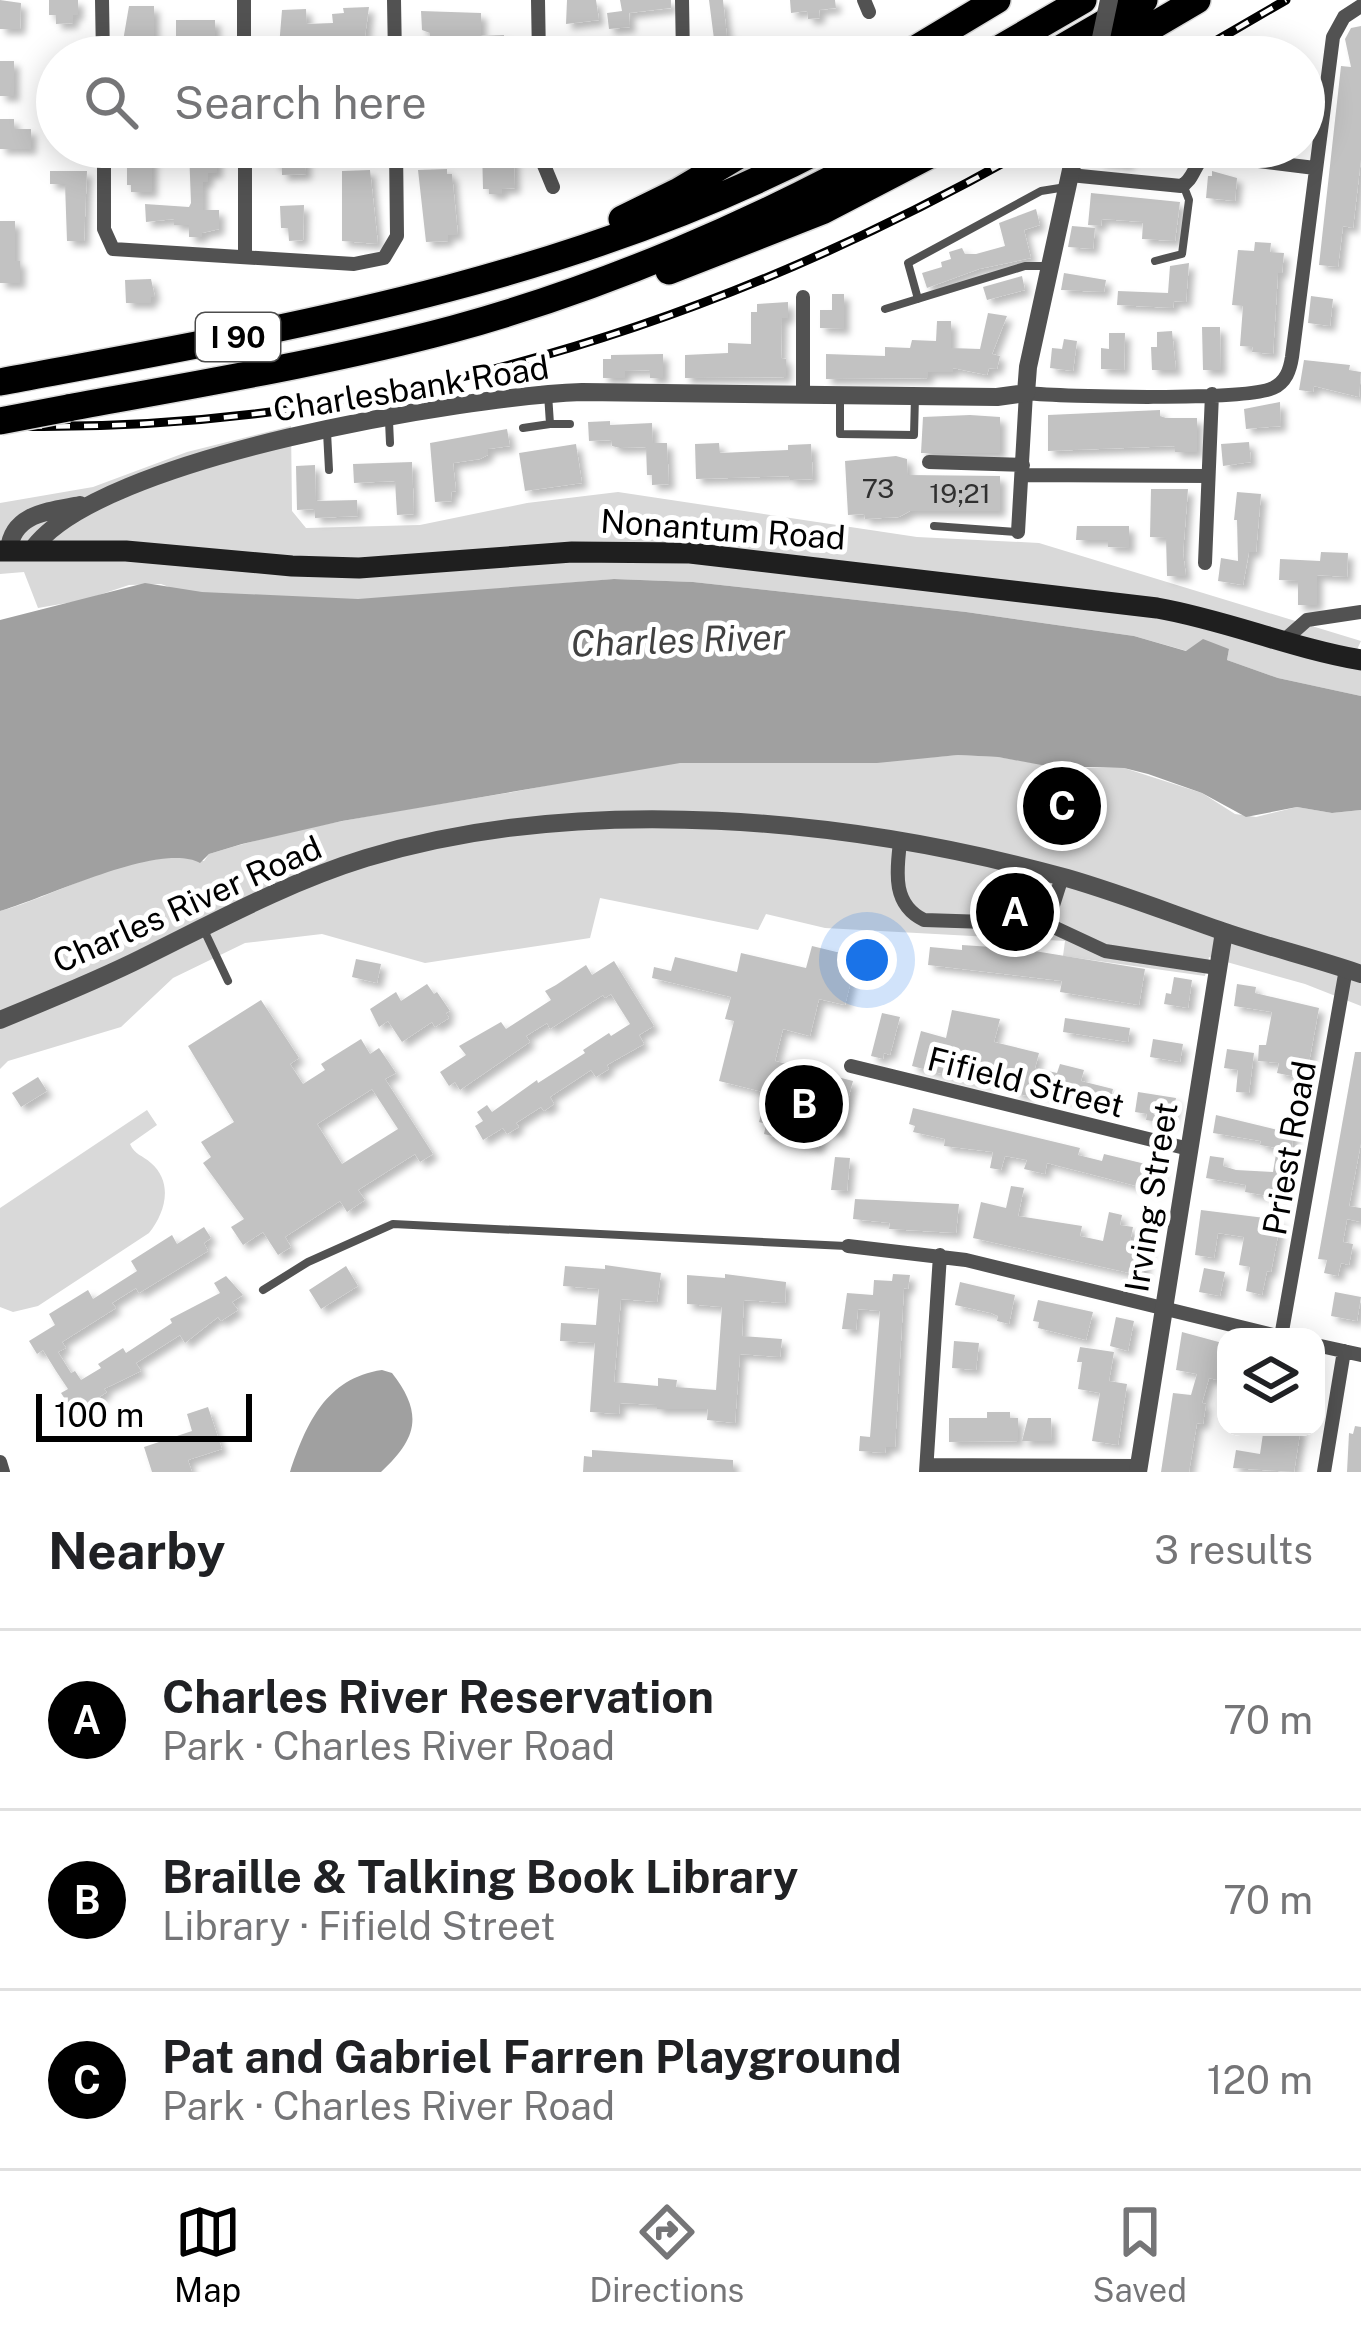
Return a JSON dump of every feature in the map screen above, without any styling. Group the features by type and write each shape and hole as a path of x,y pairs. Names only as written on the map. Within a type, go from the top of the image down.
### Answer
{"highway":[{"path":"937,36 997,0"},
{"path":"1021,36 1082,0"},
{"path":"1082,36 1144,0"},
{"path":"1134,36 1197,0"},
{"path":"475,283 643,210 716,168"},
{"name":"I 90","path":"0,382 307,324 475,283 626,236 778,168"},
{"name":"I 90","path":"0,421 315,361 458,328 694,242 851,168"},
{"path":"458,328 547,313 724,251 821,211 904,168"}],"main road":[{"name":"Nonantum Road","path":"14,550 160,553 359,568 572,552 690,553 1157,608 1361,660"}],"street":[{"path":"102,0 103,36"},
{"path":"244,0 244,36"},
{"path":"394,0 395,36"},
{"path":"538,0 539,36"},
{"path":"682,0 683,36"},
{"path":"1102,36 1109,0"},
{"name":"Charlesbank Road","path":"1325,96 1334,31 1344,16 1361,6"},
{"path":"104,168 104,229 113,249 354,263 383,258 397,236 396,168"},
{"path":"245,168 245,257"},
{"path":"545,168 553,187"},
{"path":"1018,532 1030,355 1071,168"},
{"path":"1068,181 1183,185 1194,168"},
{"name":"Charlesbank Road","path":"14,550 12,533 25,520 96,502 203,459 327,430 548,393 1009,397 1026,393 1212,394 1272,388 1286,376 1292,357 1315,168"},
{"path":"803,297 803,393"},
{"name":"Charlesbank Road","path":"963,395 1011,381 1030,355"},
{"path":"1205,563 1212,394"},
{"path":"929,462 1208,476"},
{"path":"1281,643 1307,620 1361,612"},
{"name":"Charles River Road","path":"0,1019 107,975 336,868 430,841 513,826 602,818 776,827 900,843 1061,877 1354,971"},
{"path":"900,843 898,885 909,913 924,920 1048,925 1105,951 1217,968"},
{"path":"1048,925 1061,877"},
{"name":"Irving Street","path":"1138,1469 1224,932"},
{"name":"Priest Road","path":"1283,1328 1354,971"},
{"name":"Fifield Street","path":"851,1066 1189,1149"},
{"path":"848,1246 940,1255 1246,1328"},
{"path":"940,1255 926,1469 1138,1469"},
{"path":"1325,1347 1361,1355"},
{"path":"1324,1472 1344,1351"},
{"path":"0,1462 3,1472"}],"lane":[{"path":"918,299 908,263 1068,181"},
{"path":"1155,261 1182,254 1189,200 1183,185"},
{"path":"885,309 1025,266 1050,266"},
{"path":"548,393 550,424"},
{"path":"840,393 840,434 877,435 914,435 915,394"},
{"path":"389,419 390,443"},
{"path":"523,428 570,424"},
{"path":"327,430 328,470"},
{"path":"934,526 1018,532"},
{"path":"203,928 228,981"},
{"path":"263,1290 308,1262 393,1224 848,1246"}],"shaded area":[{"path":"291,426 292,511 306,528 420,525 527,503 618,492 917,537 1039,543 1361,641 1353,658 1361,660 1361,696 1278,678 1227,660 1229,649 1187,651 1134,636 966,612 693,582 614,579 379,599 293,599 180,591 161,584 129,585 38,608 24,572 0,574 0,503 93,487 187,452"},
{"path":"958,755 1066,768 1124,768 1202,793 1235,814 1256,817 1297,807 1332,813 1361,810 1361,1006 1305,984 1209,957 1205,976 1063,956 1065,941 825,928 766,914 758,930 600,898 590,938 425,963 322,934 245,943 173,978 121,1027 8,1061 0,1069 0,911 126,865 178,858 204,861 209,854 321,825 641,767"},
{"path":"147,1110 157,1125 130,1144 158,1171 165,1189 163,1207 149,1233 38,1306 13,1312 0,1307 0,1208"}],"water":[{"name":"Charles River","path":"614,579 693,582 966,612 1134,636 1186,651 1203,639 1229,649 1227,660 1278,678 1361,696 1361,810 1332,813 1297,807 1246,817 1202,793 1124,768 1047,766 998,757 958,755 877,763 680,763 342,821 242,844 209,854 200,863 182,858 131,865 0,911 0,620 145,583 202,592 358,599"},
{"path":"382,1370 392,1373 412,1414 409,1437 393,1460 381,1472 290,1472 311,1421 332,1393"}],"building":[{"path":"0,0 21,3 20,29 0,29"},
{"path":"49,0 78,0 73,23 56,24 56,15 49,15"},
{"path":"567,0 596,0 599,20 566,24"},
{"path":"620,0 671,0 671,8 629,13 630,27 609,29 607,13 622,11"},
{"path":"709,0 723,0 727,36 714,36"},
{"path":"790,0 835,0 836,8 819,10 820,18 808,19 807,11 791,13"},
{"path":"129,6 154,6 154,36 124,36"},
{"path":"369,7 365,36 280,36 282,10 306,9 307,24 333,23 332,14 344,13 343,8"},
{"path":"421,11 481,13 481,36 430,36 422,30"},
{"path":"176,20 215,20 215,36 176,36"},
{"path":"1361,26 1361,159 1353,228 1343,226 1338,267 1319,265 1341,66 1351,67 1345,39 1351,28"},
{"path":"0,61 14,61 14,96 0,96"},
{"path":"0,119 14,119 14,129 31,129 31,149 0,149"},
{"path":"127,168 152,168 152,192 131,192"},
{"path":"190,168 217,168 203,182 203,210 219,210 219,229 189,237 189,225 174,225 174,219 146,222 145,204 189,207"},
{"path":"282,168 306,168 306,174 282,175"},
{"path":"482,168 514,168 515,188 502,189 502,194 483,189"},
{"path":"447,169 452,174 458,235 448,235 448,241 426,242 418,170"},
{"path":"370,170 378,244 342,241 342,171"},
{"path":"50,171 87,171 84,241 67,241 65,184 50,184"},
{"path":"1212,171 1237,178 1235,201 1206,198"},
{"path":"1091,193 1180,202 1175,241 1142,239 1143,222 1102,219 1101,226 1088,225"},
{"path":"304,205 303,240 289,241 288,228 281,228 280,206"},
{"path":"1036,209 1040,225 1024,230 1031,258 979,269 927,288 922,273 942,267 941,262 951,259 949,252 962,248 965,254 976,254 1005,246 999,223"},
{"path":"0,221 15,221 20,283 0,283"},
{"path":"1072,226 1095,228 1093,249 1068,247"},
{"path":"1255,242 1271,243 1270,252 1284,253 1282,273 1278,273 1273,354 1240,346 1243,306 1232,305 1238,250 1254,251"},
{"path":"1189,263 1186,302 1174,301 1173,308 1117,305 1118,291 1168,293 1170,266"},
{"path":"1064,273 1106,280 1104,292 1061,290"},
{"path":"1022,276 1025,290 987,300 983,287"},
{"path":"151,279 155,297 151,303 126,303 125,280"},
{"path":"832,294 844,294 844,329 820,328 820,310 832,310"},
{"path":"1311,296 1333,299 1330,326 1308,323"},
{"path":"788,302 788,318 782,318 781,358 786,359 786,377 685,378 685,355 728,353 728,343 751,344 751,312 757,312 757,304"},
{"path":"988,313 1007,316 992,354 1000,356 997,369 989,368 987,375 953,368 953,372 928,372 928,378 826,379 826,354 885,356 885,347 910,348 912,340 936,341 937,321 951,321 951,348 980,349"},
{"path":"1202,327 1220,327 1221,370 1203,370"},
{"path":"1172,331 1176,370 1152,370 1151,347 1157,347 1157,332"},
{"path":"1109,333 1125,333 1124,370 1101,369 1101,348 1109,349"},
{"path":"1064,339 1077,341 1073,371 1050,368 1052,348 1062,349"},
{"path":"663,354 663,378 650,378 650,370 625,371 625,378 603,378 603,359 611,355"},
{"path":"1304,360 1350,365 1349,370 1361,372 1359,397 1314,386 1313,392 1299,390"},
{"path":"1280,402 1281,426 1246,429 1244,409"},
{"path":"1160,410 1166,418 1197,418 1197,452 1175,452 1175,446 1048,451 1048,415"},
{"path":"923,417 1000,417 1000,453 921,453"},
{"path":"610,421 610,425 652,423 653,443 667,443 669,484 652,485 646,447 620,448 612,446 611,440 589,441 588,422"},
{"path":"507,429 510,446 488,449 488,455 480,459 453,463 456,491 451,492 452,501 435,502 430,443"},
{"path":"1249,442 1251,462 1223,466 1221,444"},
{"path":"719,443 720,453 788,450 788,445 811,444 813,479 696,479 695,444"},
{"path":"576,444 582,483 525,491 519,453"},
{"path":"907,459 908,475 1000,476 1000,511 910,511 899,517 865,519 864,514 848,515 845,461"},
{"path":"412,462 414,514 397,515 395,481 354,483 353,464"},
{"path":"315,465 316,501 357,500 358,516 315,518 314,509 297,510 296,466"},
{"path":"1151,489 1188,489 1186,576 1167,576 1166,538 1150,537"},
{"path":"1237,492 1261,494 1256,552 1249,552 1243,585 1218,581 1221,558 1238,561"},
{"path":"1077,526 1129,526 1129,548 1108,547 1108,540 1076,540"},
{"path":"1321,552 1348,553 1347,577 1317,575 1317,605 1298,605 1298,581 1279,580 1280,559 1320,561"},
{"path":"962,945 1022,949 1145,969 1139,1005 1060,992 1062,981 928,965 930,947 962,950"},
{"path":"812,946 857,957 845,1005 819,999 810,1036 783,1029 775,1061 853,1081 839,1132 823,1128 818,1148 764,1134 766,1124 759,1122 767,1093 719,1081 734,1021 725,1019 731,997 652,978 654,967 671,971 675,957 737,972 741,953 806,968"},
{"path":"356,959 381,964 377,983 352,977"},
{"path":"614,961 654,1026 639,1035 644,1044 607,1065 609,1069 596,1077 591,1070 550,1097 554,1104 516,1123 519,1127 507,1134 503,1128 483,1140 475,1126 483,1121 477,1112 487,1105 492,1112 609,1033 630,1024 611,994 603,995 550,1029 547,1023 526,1036 530,1042 460,1090 455,1082 449,1086 440,1072 466,1055 459,1046 501,1022 506,1029 551,1000 545,991 586,965 592,975"},
{"path":"1174,977 1192,980 1188,1008 1164,1004"},
{"path":"427,984 450,1011 446,1013 449,1018 435,1027 432,1022 402,1042 388,1021 379,1027 370,1009 396,992 401,1001"},
{"path":"1237,984 1319,1008 1306,1079 1277,1073 1279,1063 1258,1061 1272,1012 1234,1006"},
{"path":"261,1000 299,1058 290,1064 303,1084 325,1070 321,1064 361,1039 370,1054 379,1048 396,1073 385,1079 433,1154 420,1162 415,1154 358,1190 365,1200 347,1212 340,1201 285,1237 291,1247 278,1255 263,1232 243,1245 231,1227 244,1219 203,1163 211,1157 201,1142 234,1122 188,1046","holes":["372,1089 398,1129 342,1164 317,1124"]},
{"path":"952,1010 1000,1019 994,1042 1039,1053 1035,1068 1057,1073 1060,1064 1084,1070 1081,1081 1113,1089 1108,1109 1030,1090 1028,1096 1014,1093 1016,1085 965,1080 912,1066 921,1031 946,1038"},
{"path":"882,1013 900,1017 890,1055 884,1053 883,1059 871,1056"},
{"path":"1065,1018 1130,1028 1128,1042 1063,1032"},
{"path":"1153,1039 1183,1044 1180,1062 1150,1057"},
{"path":"1227,1049 1254,1053 1249,1093 1236,1092 1238,1070 1224,1068"},
{"path":"1355,1052 1361,1052 1361,1143 1349,1206 1361,1208 1361,1222 1347,1219 1343,1242 1353,1244 1349,1265 1341,1263 1338,1276 1324,1273 1327,1260 1318,1259"},
{"path":"38,1077 47,1091 21,1107 12,1093"},
{"path":"1138,1092 1176,1098 1171,1124 1146,1120 1147,1114 1135,1112"},
{"path":"913,1108 1080,1148 1078,1155 1102,1161 1104,1154 1162,1168 1156,1191 1047,1163 1045,1174 1024,1169 1027,1160 1005,1156 1001,1170 990,1168 993,1152 944,1146 945,1139 913,1132 915,1126 909,1124"},
{"path":"1216,1115 1282,1131 1284,1123 1295,1125 1285,1199 1206,1178 1210,1156 1224,1158 1223,1166 1236,1170 1273,1172 1277,1148 1213,1133"},
{"path":"835,1157 850,1158 847,1191 831,1190"},
{"path":"1011,1186 1024,1188 1018,1216 1082,1226 1080,1236 1103,1241 1109,1212 1122,1215 1120,1225 1133,1227 1130,1242 1149,1247 1143,1276 973,1238 981,1202 1006,1208"},
{"path":"855,1199 959,1204 956,1233 889,1229 890,1223 853,1219"},
{"path":"1201,1210 1281,1220 1262,1295 1246,1291 1250,1267 1239,1265 1244,1237 1218,1233 1214,1258 1195,1255"},
{"path":"204,1227 211,1238 204,1243 208,1251 139,1293 136,1288 112,1303 116,1308 62,1342 66,1348 58,1352 81,1380 123,1348 126,1353 172,1323 170,1319 220,1293 214,1283 226,1276 243,1295 232,1302 238,1310 221,1321 218,1317 185,1343 180,1335 136,1363 141,1371 104,1389 107,1392 87,1405 81,1397 69,1405 61,1393 68,1389 43,1350 37,1354 29,1341 55,1325 49,1314 88,1290 93,1299 137,1271 131,1261 172,1235 177,1244"},
{"path":"605,1265 661,1273 657,1302 621,1299 614,1382 658,1386 658,1378 677,1380 676,1387 716,1390 722,1307 687,1304 687,1275 725,1278 725,1274 786,1282 785,1303 744,1300 742,1336 782,1339 780,1357 740,1354 735,1423 707,1420 708,1409 657,1409 657,1405 620,1403 619,1414 590,1412 595,1343 560,1341 561,1323 596,1325 599,1289 563,1286 565,1266 605,1269"},
{"path":"346,1266 358,1286 321,1309 309,1290"},
{"path":"1204,1268 1225,1272 1220,1296 1199,1292"},
{"path":"893,1274 910,1275 908,1289 904,1288 895,1447 886,1447 885,1453 859,1451 860,1436 870,1437 880,1311 858,1309 856,1330 842,1329 847,1293 873,1295 874,1280 892,1281"},
{"path":"960,1282 1015,1295 1009,1324 997,1321 998,1316 991,1313 955,1305"},
{"path":"1335,1292 1361,1297 1357,1321 1331,1316"},
{"path":"1038,1300 1093,1312 1086,1340 1038,1328 1039,1322 1033,1321"},
{"path":"1116,1317 1134,1321 1128,1351 1110,1346"},
{"path":"1182,1332 1217,1342 1217,1380 1209,1378 1202,1403 1206,1404 1203,1424 1197,1423 1189,1472 1161,1472 1173,1393 1191,1395 1197,1374 1176,1370"},
{"path":"954,1341 979,1343 976,1370 952,1368"},
{"path":"1080,1347 1114,1352 1109,1381 1127,1384 1118,1445 1092,1441 1100,1393 1078,1389"},
{"path":"208,1407 222,1449 188,1460 192,1472 152,1472 144,1447 192,1431 187,1414"},
{"path":"987,1412 1010,1412 1010,1418 1018,1418 1018,1441 949,1442 949,1418 987,1418"},
{"path":"1028,1418 1051,1418 1052,1441 1022,1441"},
{"path":"1355,1426 1361,1427 1361,1472 1347,1472 1349,1433 1353,1434"},
{"path":"1263,1436 1300,1436 1294,1472 1233,1468 1236,1450 1260,1454"},
{"path":"592,1450 733,1460 733,1472 583,1472 584,1456 592,1457"}],"railway":[{"path":"1224,36 1286,0"},
{"path":"0,426 137,424 272,412 405,390 535,358 663,318 788,269 993,168"}],"place":[{"name":"Pat and Gabriel Farren Playground","path":"1062,806"},
{"name":"Charles River Reservation","path":"1015,912"},
{"name":"Braille & Talking Book Library","path":"804,1104"}]}
